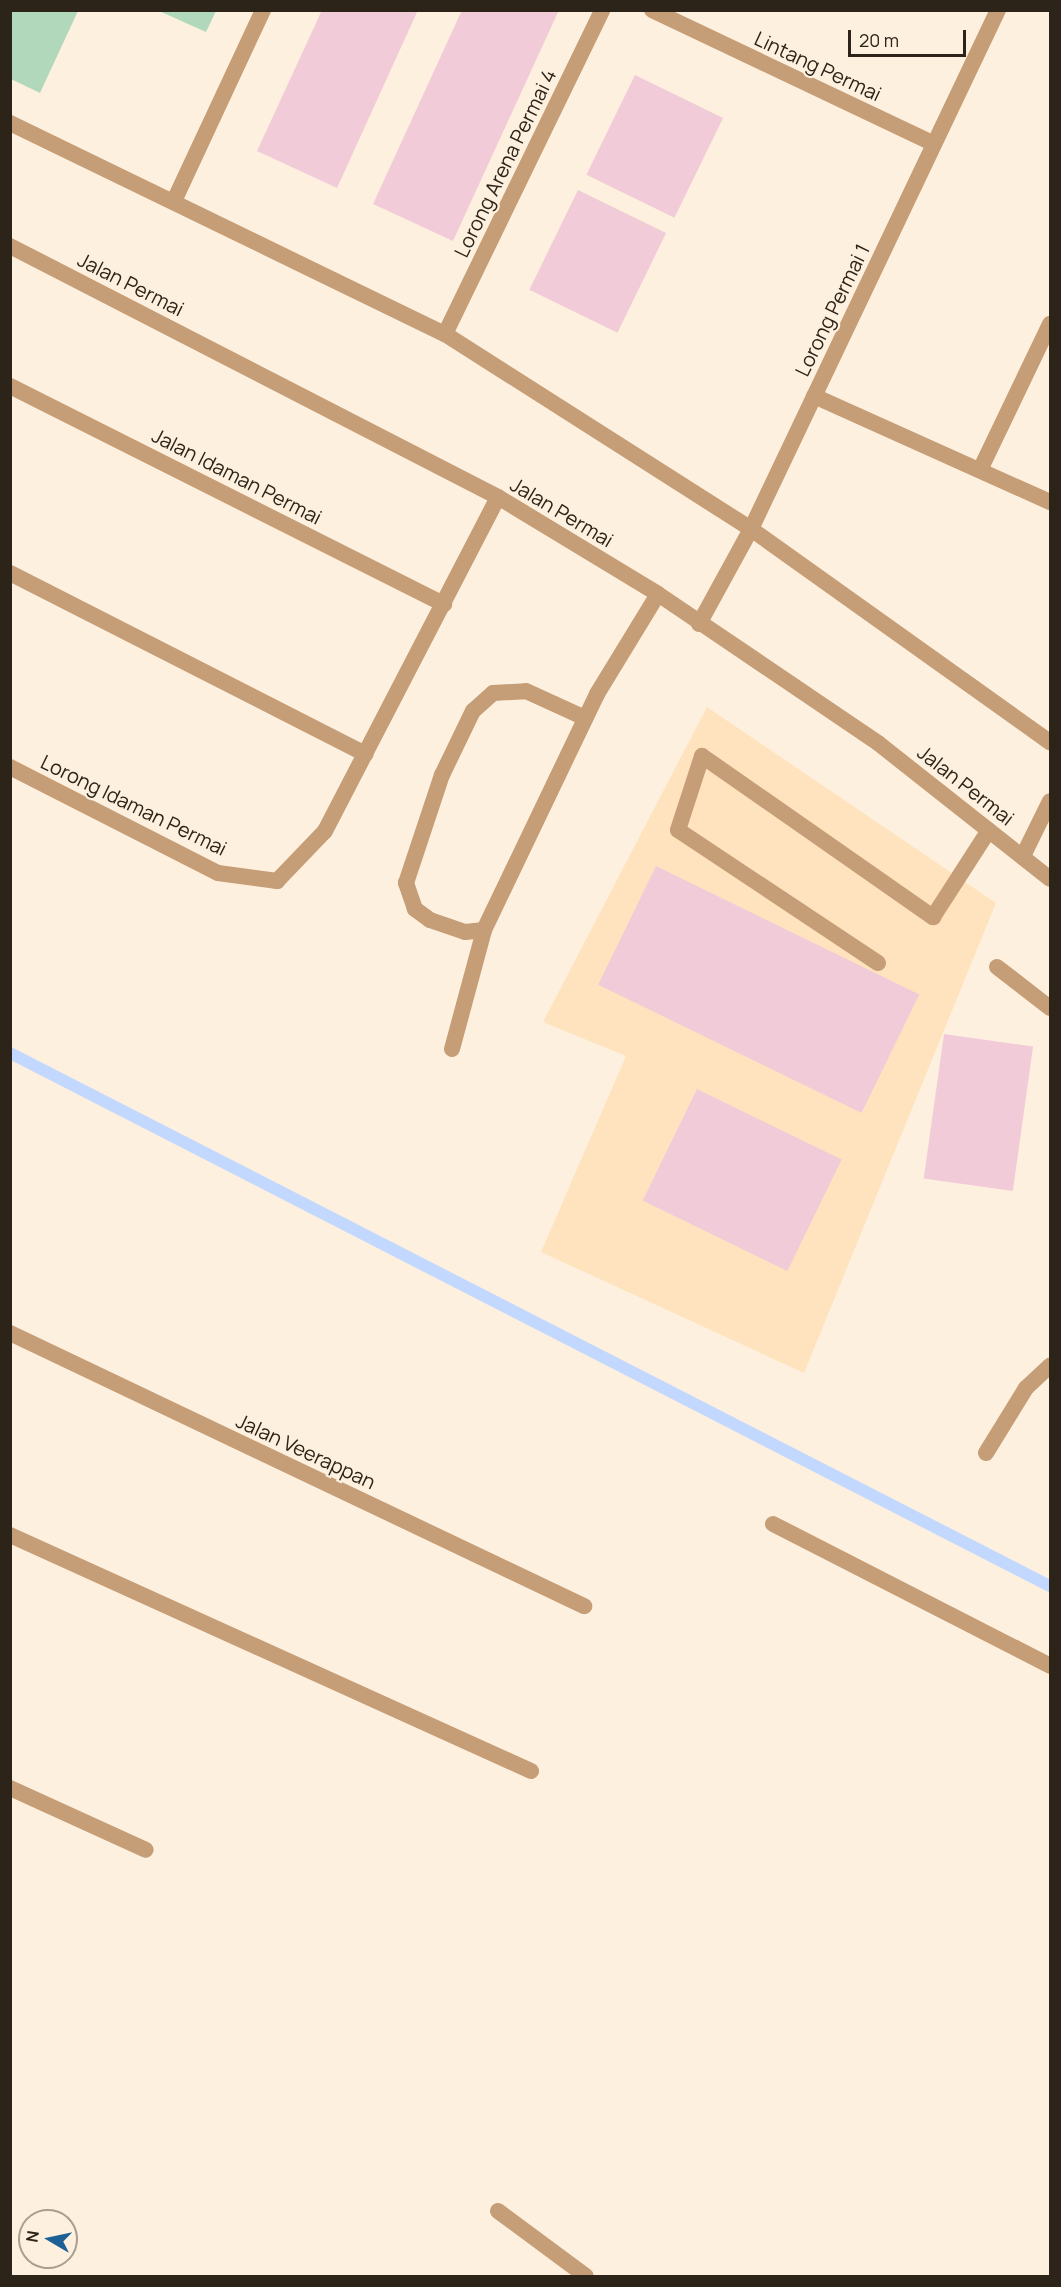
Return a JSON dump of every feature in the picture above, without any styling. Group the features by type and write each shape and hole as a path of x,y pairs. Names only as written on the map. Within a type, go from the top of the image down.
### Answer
{"street":[{"path":"174,201 262,10"},
{"name":"Lorong Arena Permai 4","path":"445,334 602,10"},
{"name":"Lintang Permai","path":"652,10 934,144"},
{"name":"Lorong Permai 1","path":"699,624 751,529 998,10"},
{"path":"10,123 445,334 751,529 1050,742"},
{"name":"Jalan Permai","path":"10,246 498,497 658,594 699,624 878,743 1050,879"},
{"path":"980,470 1050,324"},
{"name":"Jalan Idaman Permai","path":"10,386 444,604"},
{"path":"814,396 1050,502"},
{"path":"10,573 366,753 498,497"},
{"path":"452,1049 484,930 585,718 658,594"},
{"path":"484,930 465,932 430,920 415,909 406,883 442,775 473,711 493,693 526,691 585,718"},
{"name":"Lorong Idaman Permai","path":"10,767 218,873 276,881 326,831 366,753"},
{"path":"878,963 678,830 702,756 933,917 989,830"},
{"path":"1023,856 1050,801"},
{"path":"997,967 1050,1008"},
{"name":"Jalan Veerappan","path":"10,1333 584,1606"},
{"path":"986,1453 1026,1388 1050,1366"},
{"path":"773,1524 930,1609 1050,1666"},
{"path":"10,1534 531,1771"},
{"path":"10,1788 146,1850"},
{"path":"498,2211 586,2277"}],"shaded area":[{"path":"707,707 996,903 804,1373 541,1252 626,1056 543,1022"}],"green space":[{"path":"11,10 78,11 40,93 11,79"},
{"path":"159,11 216,11 206,32"}],"building":[{"path":"322,10 418,10 337,188 257,151"},
{"path":"462,10 559,10 453,241 373,204"},
{"path":"635,75 723,118 674,218 586,175"},
{"path":"578,190 666,233 617,333 529,290"},
{"path":"656,866 919,994 861,1113 598,985"},
{"path":"944,1034 1033,1047 1013,1191 924,1179"},
{"path":"697,1089 842,1160 787,1271 643,1200"}],"waterway":[{"path":"10,1053 1050,1586"}]}
